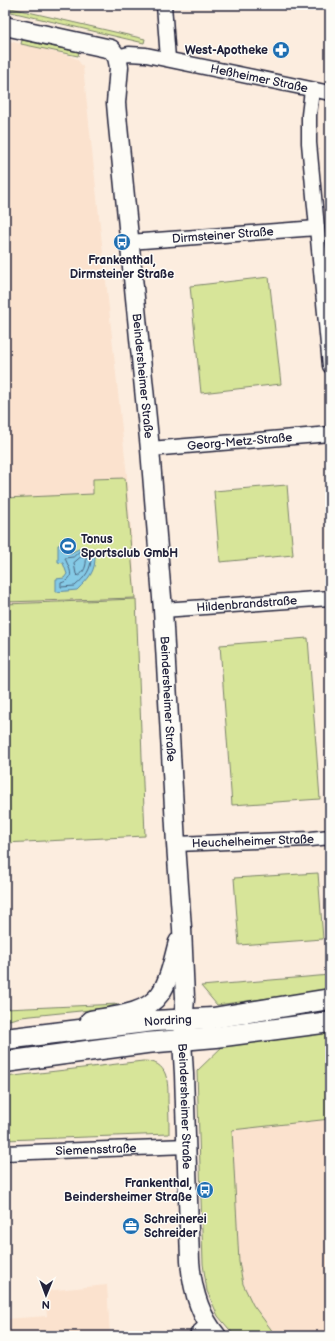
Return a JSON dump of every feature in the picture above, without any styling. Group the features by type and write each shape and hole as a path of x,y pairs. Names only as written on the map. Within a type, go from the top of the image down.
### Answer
{"main road":[{"name":"Nordring","path":"5,1038 154,1022 213,1018 330,999"},
{"name":"Nordring","path":"5,1062 146,1043 216,1037 330,1022"}],"street":[{"path":"164,5 168,59"},
{"path":"5,26 111,49 117,57"},
{"name":"Heßheimer Straße","path":"117,57 132,54 168,59 330,93"},
{"name":"Beindersheimer Straße","path":"117,57 119,67 117,111 164,610 185,998 182,1040 192,1279 195,1295 208,1332"},
{"path":"312,90 309,115 309,143 330,366"},
{"name":"Dirmsteiner Straße","path":"129,242 316,228"},
{"name":"Georg-Metz-Straße","path":"150,449 330,434"},
{"name":"Hildenbrandstraße","path":"164,610 330,598"},
{"name":"Heuchelheimer Straße","path":"176,844 330,837"},
{"name":"Nordring","path":"5,1038 136,1011 150,1004 160,994 165,983 182,928"},
{"name":"Siemensstraße","path":"5,1153 187,1146"}],"shaded area":[{"path":"5,40 67,55 77,59 83,67 127,476 136,599 5,604"},
{"path":"330,1119 330,1336 276,1336 253,1305 243,1284 239,1262 232,1130"},
{"path":"107,1285 110,1336 5,1336 5,1319 47,1316 45,1291"}],"green space":[{"path":"11,8 145,39 144,43 11,12"},
{"path":"22,40 79,52 78,56 21,44"},
{"path":"269,277 281,384 201,393 190,286"},
{"name":"Tonus Sportsclub GmbH","path":"125,478 135,598 5,602 5,498 93,494 93,479"},
{"path":"287,485 293,555 220,562 214,491"},
{"path":"136,599 145,836 5,843 5,604"},
{"path":"308,638 320,799 232,805 220,645"},
{"path":"318,873 323,939 239,945 234,878"},
{"path":"330,975 330,990 217,1005 201,986"},
{"path":"119,1004 100,1009 21,1017 5,1021 5,1009"},
{"path":"330,1029 330,1119 232,1130 239,1262 243,1284 253,1305 276,1336 235,1336 218,1316 207,1291 203,1264 197,1071 226,1043"},
{"path":"143,1061 152,1062 158,1065 165,1074 168,1087 169,1134 5,1140 5,1077"}],"water":[{"path":"62,544 63,548 69,553 85,548 95,553 93,570 85,582 77,590 56,592 56,579 64,578 67,574 63,563 58,562 58,545"}],"place":[{"name":"West-Apotheke","path":"281,50"},
{"name":"Frankenthal, Dirmsteiner Straße","path":"122,242"},
{"name":"Tonus Sportsclub GmbH","path":"68,546"},
{"name":"Frankenthal, Beindersheimer Straße","path":"205,1190"},
{"name":"Schreinerei Schreider","path":"131,1226"}]}
